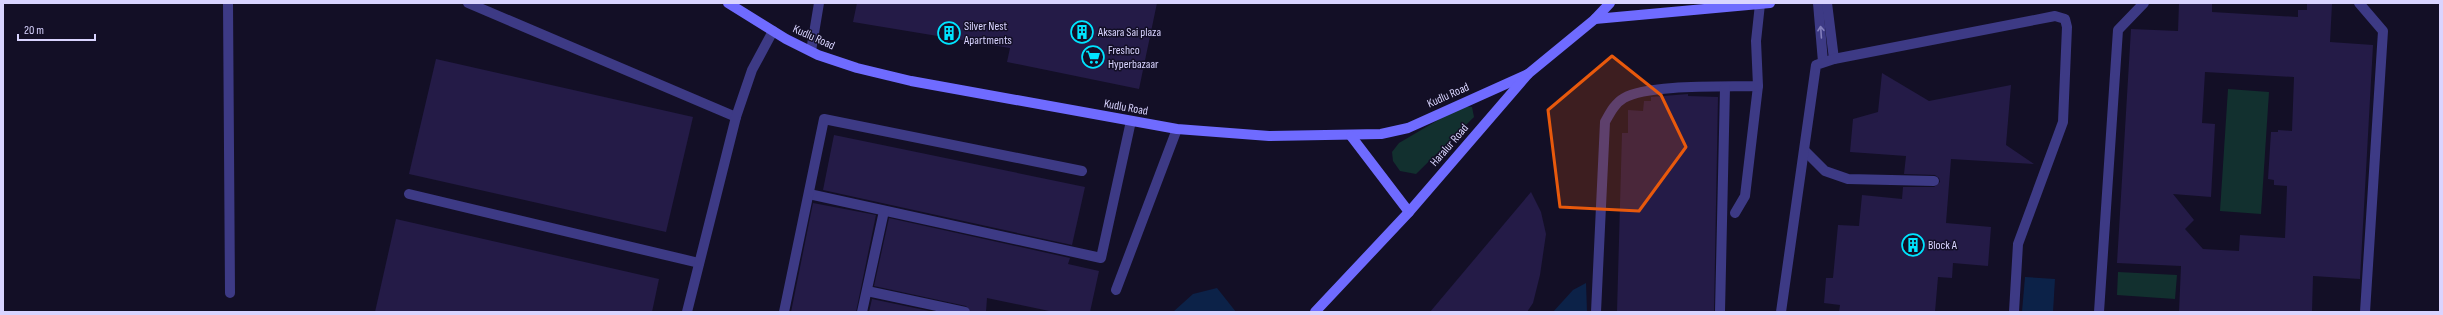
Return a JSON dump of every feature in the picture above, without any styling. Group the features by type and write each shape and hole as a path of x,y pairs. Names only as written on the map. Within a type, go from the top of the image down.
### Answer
{"street":[{"path":"228,3 230,293"},
{"path":"468,3 736,116"},
{"name":"Kudlu Road","path":"728,3 773,31 811,51 857,68 911,81 1177,129 1269,136 1351,136 1381,134 1408,128 1528,74"},
{"path":"811,51 819,3"},
{"name":"Haralur Road","path":"1315,312 1409,212 1528,74 1595,19 1610,3"},
{"path":"1818,3 1823,62"},
{"path":"1827,3 1834,59"},
{"path":"2099,312 2118,30 2144,3"},
{"path":"2358,3 2382,31 2365,312"},
{"path":"1595,19 1765,4 1756,41 1758,86 1745,196 1735,213"},
{"path":"1781,312 1806,151 1816,65 1834,59 2055,16 2065,18 2068,28 2063,122 2018,244 2014,312"},
{"path":"687,312 736,116 752,70 773,31"},
{"path":"1596,312 1603,136 1605,122 1612,109 1623,98 1644,90 1758,86"},
{"path":"1720,312 1725,87"},
{"path":"784,312 824,120 1082,172"},
{"path":"809,194 1101,258 1131,121"},
{"path":"1116,290 1177,129"},
{"path":"1351,136 1409,212"},
{"path":"1806,151 1825,172 1848,179 1934,181"},
{"path":"409,194 699,263"},
{"path":"862,312 884,211"},
{"path":"867,291 966,312"}],"highlighted area":[{"path":"1612,56 1661,95 1686,147 1639,211 1560,207 1548,110"}],"green space":[{"path":"2228,89 2269,92 2261,214 2220,211"},
{"path":"1462,106 1472,107 1474,117 1416,174 1400,171 1393,161 1392,152 1399,143"},
{"path":"2118,272 2177,275 2175,299 2117,295"}],"water":[{"path":"2025,277 2055,279 2053,312 2022,312"},
{"path":"1586,283 1587,312 1553,312 1573,290"},
{"path":"1217,288 1236,312 1173,312 1193,294"}],"building":[{"name":"Aksara Sai plaza","path":"857,3 1157,3 1139,89 1007,62 1010,48 853,22"},
{"path":"2179,3 2212,3 2212,12 2298,17 2298,10 2307,10 2307,3 2332,4 2330,42 2373,45 2360,279 2313,276 2312,312 2179,312 2181,266 2117,263 2131,29 2178,31","holes":["2205,72 2294,77 2292,131 2278,130 2278,132 2271,132 2268,179 2274,180 2274,185 2287,186 2285,238 2240,235 2239,251 2203,249 2185,229 2194,220 2173,194 2211,197 2215,124 2202,123"]},
{"path":"436,59 693,117 666,232 409,174"},
{"path":"1882,73 1929,101 2011,85 2006,145 2034,164 1951,159 1946,223 1991,227 1988,266 1953,263 1952,278 1938,277 1935,312 1839,312 1840,305 1824,303 1826,278 1833,278 1838,225 1859,226 1862,195 1902,199 1903,187 1934,187 1940,182 1939,178 1935,175 1904,174 1906,156 1850,152 1853,119 1878,112"},
{"path":"1688,94 1688,96 1718,97 1714,312 1617,312 1622,133 1628,133 1628,110 1643,111 1644,101 1651,101 1651,97"},
{"path":"834,135 1085,187 1072,245 823,190"},
{"path":"1531,192 1541,212 1546,234 1540,275 1533,303 1527,312 1430,312"},
{"path":"813,203 876,215 856,312 791,312"},
{"path":"889,218 1070,258 1068,264 1099,271 1090,312 1054,312 987,298 986,312 971,312 966,306 874,286"},
{"path":"396,219 659,279 652,312 375,312"},
{"path":"872,299 934,312 869,312"}],"place":[{"name":"Aksara Sai plaza","path":"1082,32"},
{"name":"Silver Nest Apartments","path":"949,33"},
{"name":"Freshco Hyperbazaar","path":"1093,57"},
{"name":"Block A","path":"1913,245"}]}
